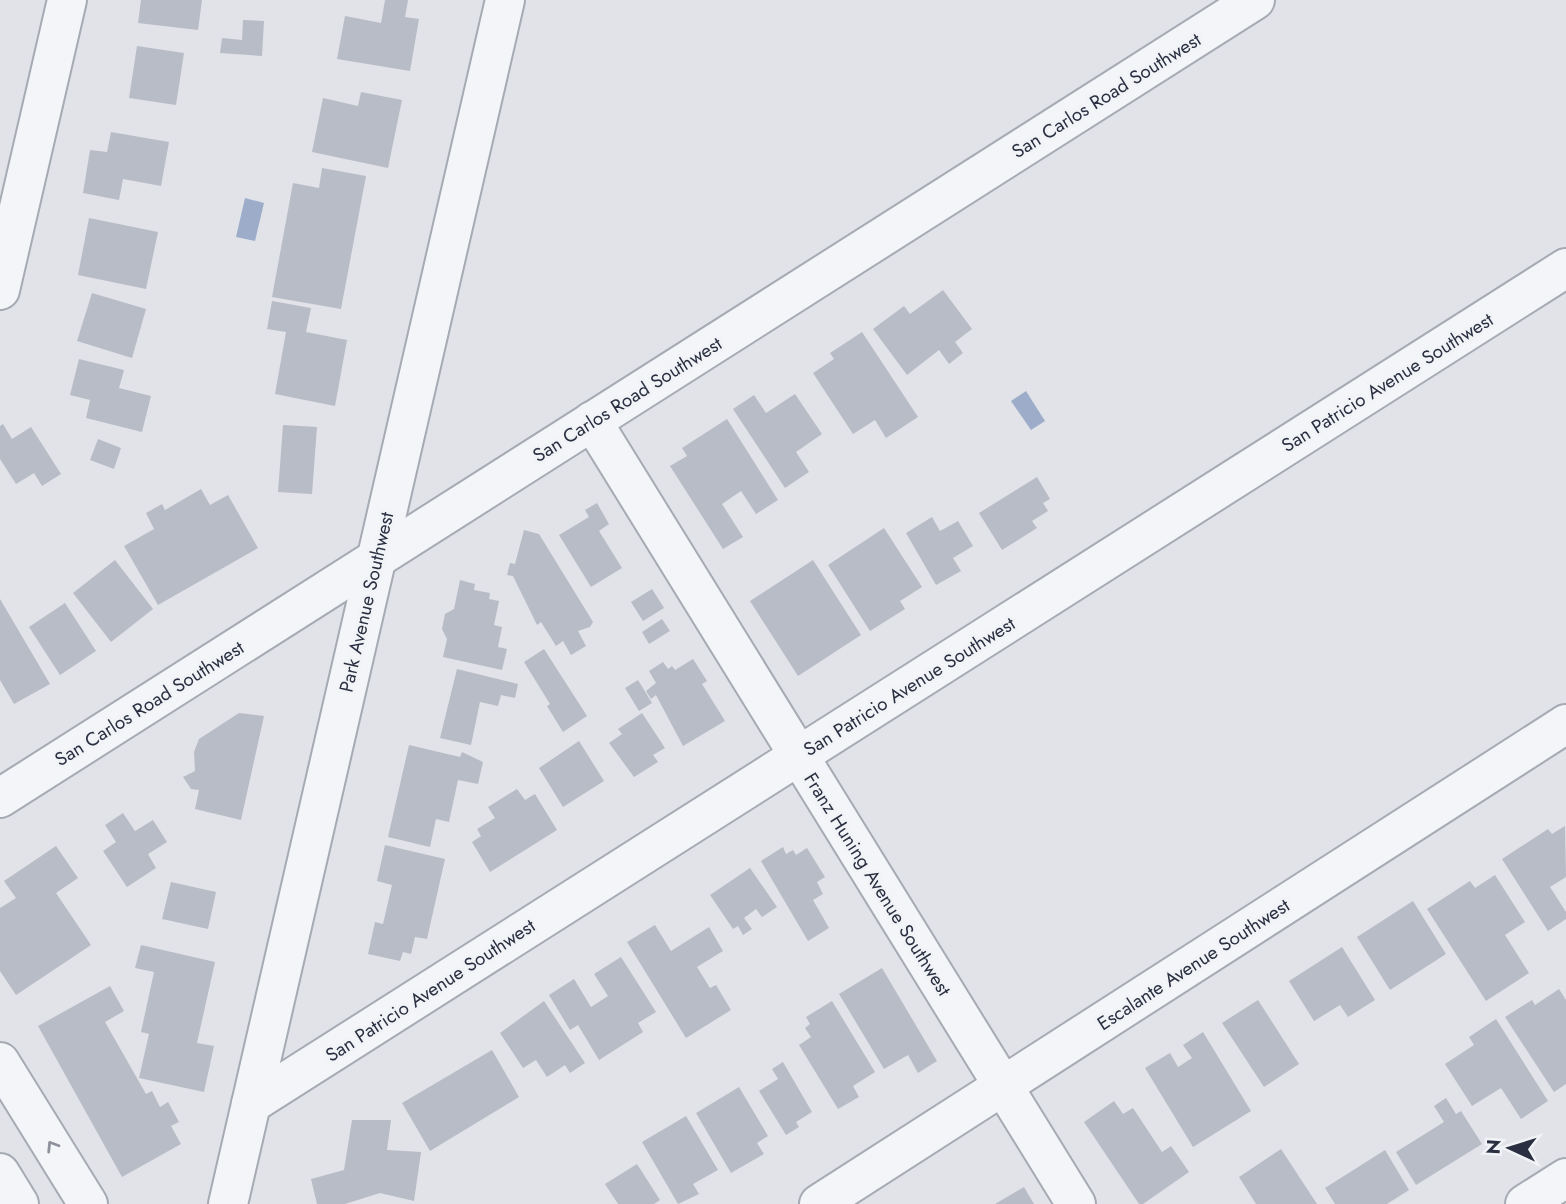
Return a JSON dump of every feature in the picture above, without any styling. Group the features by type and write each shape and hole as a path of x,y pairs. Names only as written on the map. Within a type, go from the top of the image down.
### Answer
{"street":[{"path":"0,290 67,0"},
{"name":"San Carlos Road Southwest","path":"0,798 1255,0"},
{"name":"Park Avenue Southwest","path":"229,1204 376,558 510,4"},
{"name":"San Patricio Avenue Southwest","path":"251,1104 1566,268"},
{"name":"Franz Huning Avenue Southwest","path":"592,421 1076,1204"},
{"name":"Escalante Avenue Southwest","path":"819,1204 1566,724"},
{"path":"0,1062 89,1204"},
{"path":"0,1173 19,1204"},
{"path":"1525,1204 1566,1178"}],"water":[{"path":"245,198 264,203 255,241 236,237"},
{"path":"1026,391 1045,421 1031,430 1011,401"}],"building":[{"path":"141,0 202,0 198,30 138,23"},
{"path":"385,0 408,0 405,17 419,19 410,71 337,59 345,16 381,23"},
{"path":"243,20 264,21 262,56 220,53 222,38 242,40"},
{"path":"137,46 184,53 176,105 129,98"},
{"path":"361,92 402,100 388,168 312,152 323,98 358,106"},
{"path":"111,132 169,142 161,186 123,179 119,200 83,193 90,150 107,152"},
{"path":"322,168 366,176 341,309 272,297 293,183 319,188"},
{"path":"89,218 158,232 146,289 78,275"},
{"path":"943,290 972,329 955,342 963,353 949,364 939,350 907,375 873,329 904,306 910,314"},
{"path":"92,293 146,309 132,358 77,341"},
{"path":"272,301 311,308 306,332 347,340 335,406 275,394 286,332 267,329"},
{"path":"862,332 918,417 886,438 875,420 853,434 813,373 834,359 830,353"},
{"path":"79,359 124,370 119,388 151,396 142,432 86,418 90,400 70,395"},
{"path":"795,394 822,434 796,452 809,472 785,488 733,409 754,395 766,413"},
{"path":"727,419 778,500 756,514 741,491 722,504 743,537 723,549 670,466 687,456 682,448"},
{"path":"3,424 12,439 31,427 61,474 42,486 34,473 16,484 0,459 0,426"},
{"path":"283,425 317,427 312,494 278,492"},
{"path":"98,439 121,448 114,469 90,460"},
{"path":"1037,477 1050,499 1043,503 1048,511 1032,521 1037,528 1002,550 979,513"},
{"path":"201,489 210,505 228,495 258,548 158,605 124,546 154,529 146,513 162,504 165,510"},
{"path":"597,503 609,524 599,531 622,568 591,587 559,535 589,517 585,510"},
{"path":"932,517 940,531 958,521 973,546 953,558 961,571 936,585 906,533"},
{"path":"884,528 922,587 900,601 905,609 870,631 828,565"},
{"path":"524,530 539,534 593,622 590,627 578,631 586,646 571,655 563,641 556,646 541,622 537,625 513,576 507,575 510,563 515,564"},
{"path":"115,560 153,609 111,642 73,593"},
{"path":"813,560 861,635 798,676 750,601"},
{"path":"460,580 475,584 474,590 490,593 489,599 499,601 494,625 502,627 498,647 507,649 502,670 443,657 447,639 442,629 445,614 454,609"},
{"path":"652,589 664,608 643,621 631,602"},
{"path":"0,599 50,684 14,704 0,680"},
{"path":"65,603 96,651 60,675 29,627"},
{"path":"662,619 670,631 649,644 642,632"},
{"path":"544,649 587,716 563,732 547,706 550,704 524,662"},
{"path":"693,659 707,681 702,684 725,721 683,746 656,695 651,699 646,691 656,683 649,671 663,662 668,669 672,666 675,670"},
{"path":"457,669 518,684 515,698 501,695 498,706 480,702 471,745 440,738"},
{"path":"638,680 652,703 639,711 625,688"},
{"path":"239,713 264,716 241,820 195,809 199,790 191,789 183,777 195,771 194,752 199,739"},
{"path":"642,713 665,748 653,755 658,762 634,777 609,743 622,734 618,729"},
{"path":"579,741 604,781 563,807 539,768"},
{"path":"409,745 460,757 462,752 483,762 478,784 458,780 449,822 436,819 430,847 388,837"},
{"path":"517,789 525,800 535,794 557,830 490,872 472,842 481,836 477,829 495,818 488,807"},
{"path":"123,813 135,831 153,820 167,842 148,854 156,868 127,887 103,851 116,842 105,825"},
{"path":"1565,826 1566,877 1550,887 1566,912 1566,919 1548,931 1502,859 1548,829 1552,834"},
{"path":"385,845 445,859 427,939 415,937 411,954 403,952 400,961 368,954 375,922 383,924 392,885 377,881"},
{"path":"56,846 78,878 56,893 91,945 16,995 0,971 0,908 16,898 4,881"},
{"path":"783,847 786,854 793,850 796,855 807,848 825,877 817,882 823,894 813,900 829,928 808,941 761,861"},
{"path":"750,868 777,907 762,917 756,909 744,918 752,929 743,935 738,926 733,929 710,895"},
{"path":"1495,875 1525,922 1505,935 1529,973 1486,1001 1427,909 1470,881 1475,888"},
{"path":"171,882 216,892 208,929 162,919"},
{"path":"1413,901 1446,954 1390,990 1357,937"},
{"path":"655,925 671,951 709,927 723,951 697,967 710,988 716,985 731,1010 686,1038 627,942"},
{"path":"141,945 215,962 197,1043 214,1046 204,1092 139,1078 149,1034 141,1032 154,972 135,968"},
{"path":"1342,947 1375,1000 1348,1017 1340,1005 1314,1021 1289,981"},
{"path":"621,957 656,1012 638,1023 643,1032 599,1060 578,1025 570,1030 549,995 574,979 591,1007 608,996 594,974"},
{"path":"882,968 937,1061 918,1073 908,1055 884,1069 839,994"},
{"path":"110,986 124,1011 105,1022 146,1094 152,1091 160,1107 168,1102 179,1122 171,1126 181,1144 122,1177 38,1026"},
{"path":"1559,989 1566,1000 1566,1084 1554,1092 1505,1017 1532,1000 1535,1005"},
{"path":"1258,1000 1299,1064 1264,1087 1222,1023"},
{"path":"544,1001 585,1063 570,1073 565,1065 547,1077 536,1060 523,1068 500,1033"},
{"path":"832,1001 875,1072 853,1086 859,1097 838,1109 799,1045 811,1037 805,1028 810,1024 806,1017"},
{"path":"1496,1019 1548,1101 1521,1119 1501,1088 1472,1106 1445,1064 1474,1045 1469,1037"},
{"path":"1203,1032 1251,1111 1193,1147 1145,1068 1170,1053 1178,1067 1192,1058 1183,1045"},
{"path":"492,1050 519,1097 430,1151 402,1103"},
{"path":"783,1062 812,1112 796,1122 799,1127 786,1135 759,1091 778,1079 772,1069"},
{"path":"739,1087 768,1136 757,1143 764,1154 731,1173 696,1113"},
{"path":"1446,1098 1456,1114 1461,1111 1482,1144 1416,1185 1396,1152 1444,1122 1434,1106"},
{"path":"1114,1101 1123,1114 1133,1108 1162,1152 1171,1146 1189,1172 1143,1204 1139,1204 1084,1122"},
{"path":"686,1116 718,1170 693,1184 699,1194 678,1204 642,1142"},
{"path":"352,1120 391,1120 387,1150 421,1152 414,1201 380,1193 345,1204 317,1204 311,1179 344,1170"},
{"path":"1281,1149 1317,1204 1256,1204 1239,1177"},
{"path":"1385,1150 1409,1190 1387,1204 1335,1204 1325,1188"},
{"path":"637,1164 660,1200 654,1204 618,1204 605,1184"},
{"path":"1024,1187 1034,1204 995,1204"}]}
